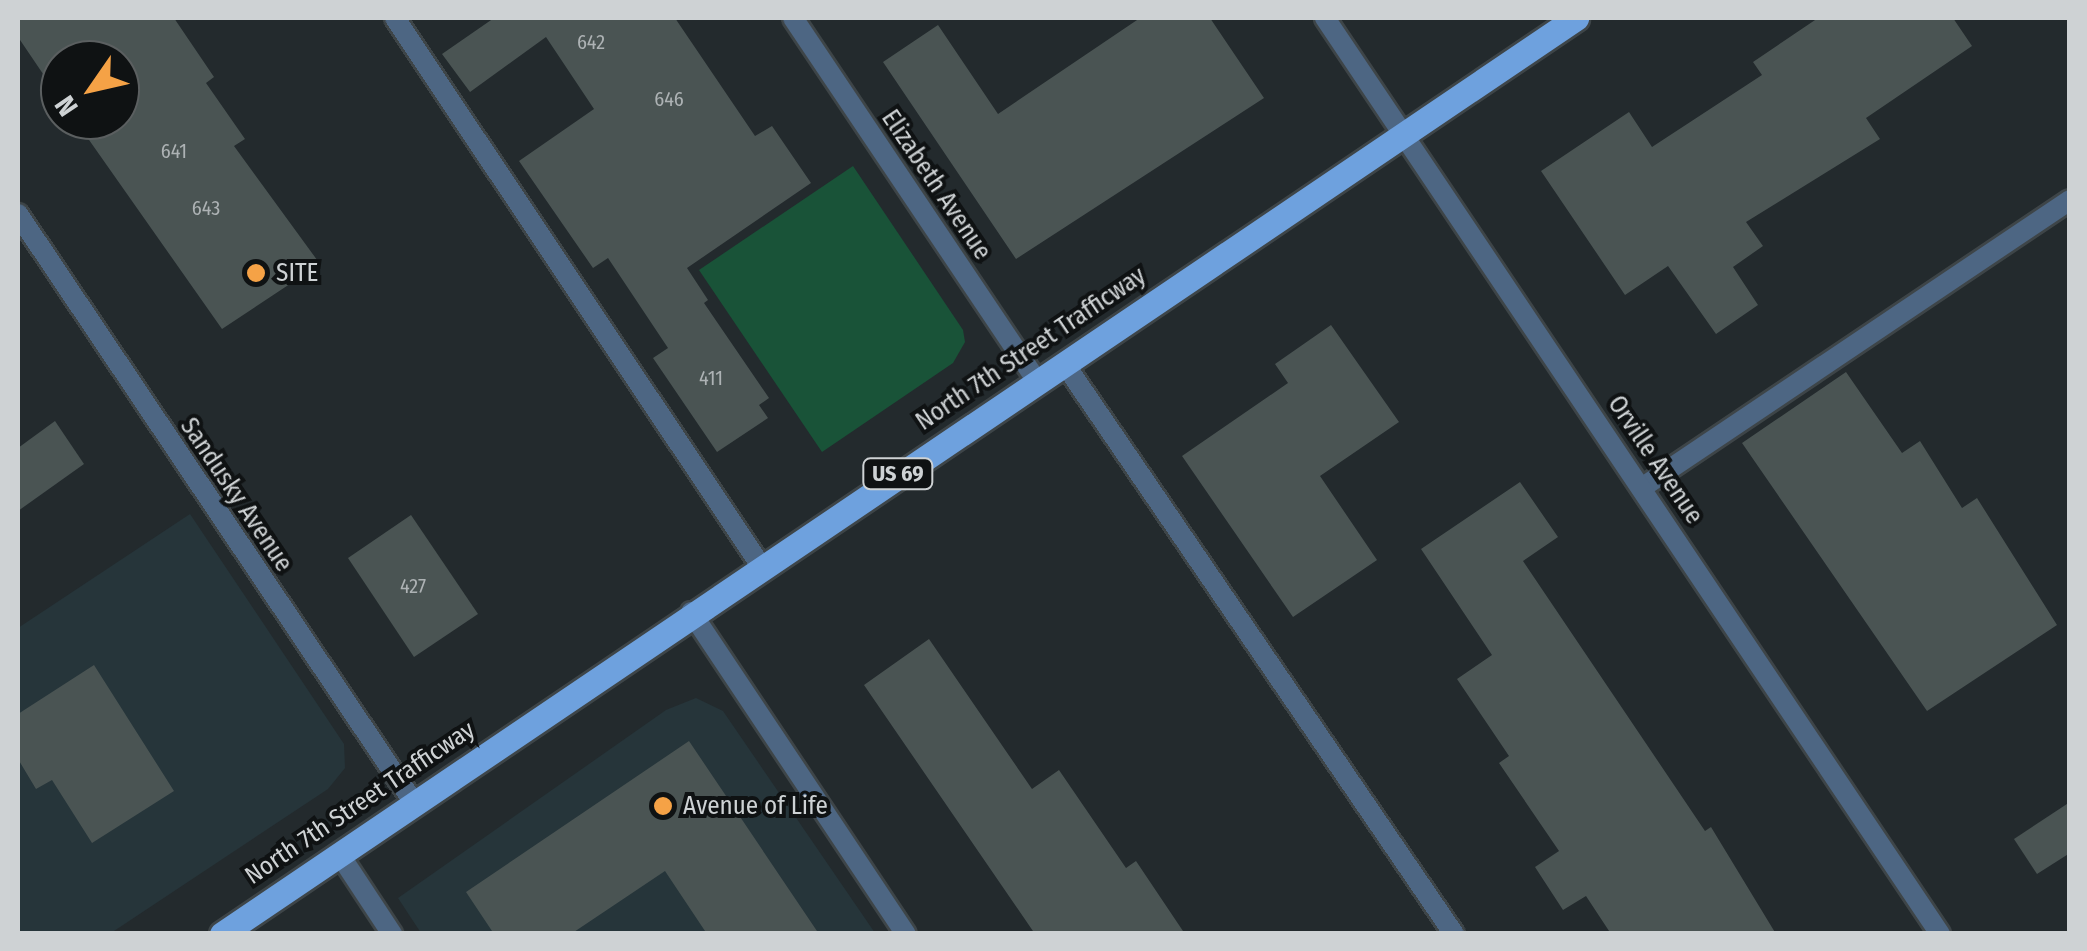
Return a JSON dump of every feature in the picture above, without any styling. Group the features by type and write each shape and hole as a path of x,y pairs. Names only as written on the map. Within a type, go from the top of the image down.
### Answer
{"main road":[{"name":"North 7th Street Trafficway","path":"222,934 692,612 1406,136 1576,18"}],"street":[{"path":"396,18 760,566"},
{"name":"Elizabeth Avenue","path":"793,18 1037,381"},
{"name":"Orville Avenue","path":"1324,18 1940,934"},
{"path":"1643,487 2070,200"},
{"name":"Sandusky Avenue","path":"18,214 414,803"},
{"path":"1064,363 1454,934"},
{"path":"692,612 906,934"},
{"path":"340,855 392,934"}],"shaded area":[{"path":"190,514 344,744 345,768 328,789 111,933 18,934 18,628"},
{"path":"696,698 723,711 875,933 421,933 398,898 666,710"}],"green space":[{"path":"853,166 963,330 965,342 953,363 822,452 699,270"}],"building":[{"path":"18,18 174,18 214,77 206,83 245,139 234,146 320,264 222,329 89,140 140,140 140,40 40,40 40,69 18,37"},
{"path":"494,18 675,18 755,136 772,126 811,183 687,268 708,300 704,303 769,398 759,405 768,418 717,452 653,358 668,348 608,258 593,268 519,161 594,109 546,37 470,92 442,54"},
{"path":"1140,18 1210,18 1264,98 1016,259 883,62 938,25 998,114"},
{"path":"1818,18 1953,18 1972,46 1866,118 1880,139 1746,222 1763,246 1733,267 1758,305 1716,334 1668,266 1625,295 1541,171 1629,112 1652,147 1762,75 1753,62"},
{"path":"1331,325 1399,422 1320,476 1377,560 1293,617 1182,456 1288,383 1275,364"},
{"path":"1846,372 1902,453 1920,441 1962,508 1977,498 2057,625 1927,711 1742,443"},
{"path":"55,421 84,464 18,511 18,448"},
{"path":"1520,482 1558,537 1523,561 1705,831 1711,827 1776,934 1611,934 1586,896 1563,910 1535,867 1559,851 1499,763 1509,756 1457,679 1492,655 1421,549"},
{"path":"411,515 478,614 414,657 348,558"},
{"path":"929,639 1032,789 1059,770 1126,868 1136,861 1185,934 1035,934 864,685"},
{"path":"94,665 174,791 92,843 52,780 36,789 18,759 18,714"},
{"name":"Avenue of Life","path":"689,741 819,934 707,934 665,871 571,934 494,934 466,892"},
{"path":"2070,802 2070,853 2037,874 2014,839"}],"place":[{"name":"SITE","path":"256,273"},
{"name":"Avenue of Life","path":"663,806"}]}
